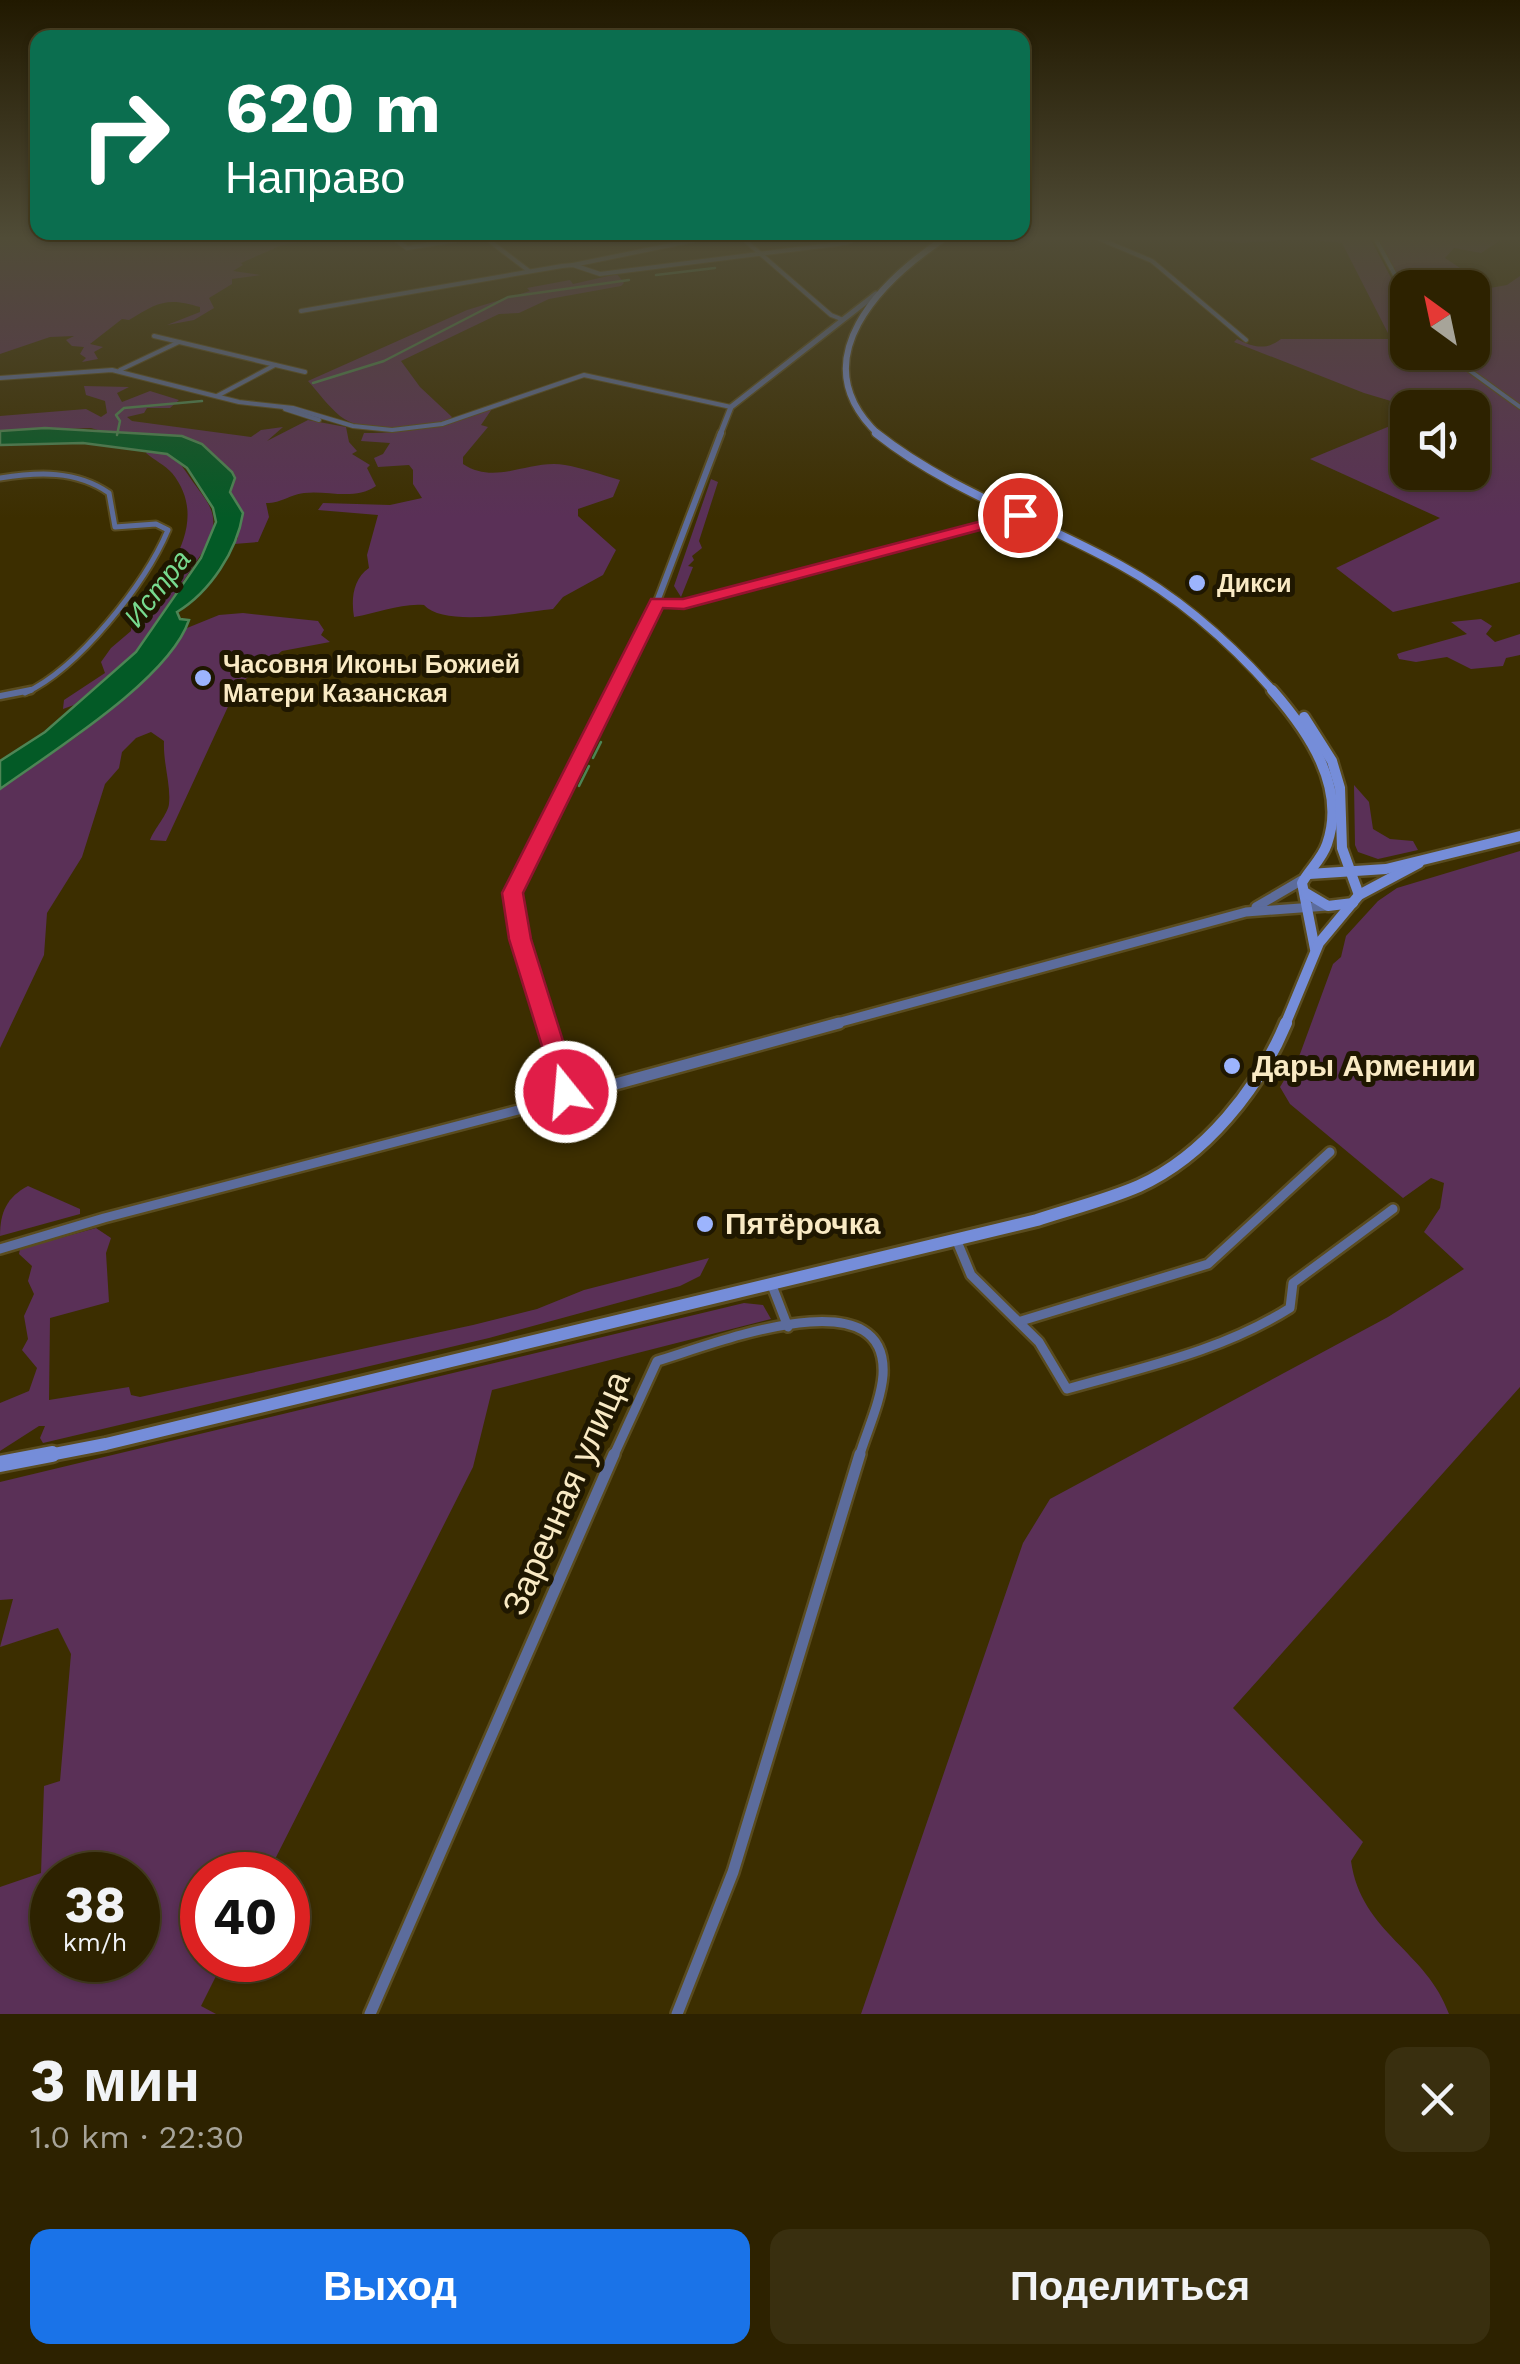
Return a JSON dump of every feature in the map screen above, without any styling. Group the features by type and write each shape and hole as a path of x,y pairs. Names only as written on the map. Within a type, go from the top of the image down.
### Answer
{"main road":[{"path":"855,330 847,360 850,396 858,414 910,457 1118,564 1185,606 1240,655 1290,710 1314,745 1330,785 1328,844 1305,881 1315,949"},
{"path":"860,330 853,360 856,396 864,414 898,443 937,468 1124,561 1172,590 1214,622 1279,686 1323,743 1340,788 1342,848 1356,894"},
{"path":"1305,881 1332,872 1419,863 1520,836"},
{"path":"1342,848 1360,863 1395,866"},
{"path":"1305,881 1328,906 1344,906 1356,894 1419,863"},
{"path":"1332,872 1356,894"},
{"path":"0,1464 125,1440 956,1239 1104,1200 1141,1185 1191,1154 1232,1114 1285,1027 1315,949 1356,894"}],"street":[{"path":"568,1097 520,939 513,893 657,603 731,406 828,330"},
{"path":"1234,330 1246,340"},
{"path":"154,336 305,372"},
{"path":"118,371 179,342"},
{"path":"216,396 275,365"},
{"path":"1469,370 1520,407"},
{"path":"0,378 118,371 216,396 280,406 302,418 375,429 430,427 584,375 731,406"},
{"path":"0,478 42,474 94,482 109,493 114,527 156,524 168,530 147,572 93,636 32,690 0,696"},
{"path":"657,603 684,604 1020,515"},
{"path":"1246,912 1305,881"},
{"path":"0,1249 1246,912 1328,906"},
{"path":"1277,908 1298,914 1313,932"},
{"path":"1021,1321 1186,1274 1208,1264 1330,1152"},
{"path":"956,1239 977,1282 1039,1342 1067,1389 1226,1341 1278,1317 1290,1308 1292,1283 1392,1209"},
{"path":"771,1283 788,1327"},
{"name":"Заречная улица","path":"370,2014 652,1366 657,1361 788,1327 828,1320 858,1324 873,1339 883,1359 883,1376 733,1872 677,2014"}],"shaded area":[{"path":"0,330 108,330 90,344 103,347 94,352 98,359 82,362 86,358 80,354 84,347 72,346 66,340 74,336 50,337 0,354"},
{"path":"422,330 466,330 401,361 420,387 452,417 449,420 408,428 364,427 340,416 308,381"},
{"path":"1490,330 1520,330 1520,405 1472,370 1490,370"},
{"path":"1237,339 1259,346 1281,339 1390,339 1390,370 1464,370 1520,409 1520,582 1393,612 1336,568 1440,518 1310,459 1390,426 1390,490 1490,490 1490,390 1390,390 1390,401 1234,342"},
{"path":"84,386 129,387 117,393 122,402 150,391 179,400 170,408 147,408 144,413 127,417 132,421 251,437 261,430 283,427 267,441 308,420 346,427 349,442 357,451 352,454 370,465 367,468 376,486 359,493 304,493 266,503 269,517 258,542 234,544 238,538 230,492 232,472 202,444 182,436 108,433 91,428 0,431 0,416 86,409 101,417 107,413 105,401 86,395"},
{"path":"494,406 481,425 488,427 463,457 463,464 488,473 565,465 620,480 613,497 578,509 578,516 616,550 603,575 563,597 553,609 466,617 415,605 354,617 354,590 369,568 367,555 378,515 318,510 323,503 390,505 422,498 413,484 409,465 378,467 374,458 383,454 390,443 361,441 364,433 430,427"},
{"path":"45,428 182,436 202,444 232,472 235,478 230,492 243,513 235,542 220,569 177,612 180,619 189,620 158,667 106,713 0,789 0,761 45,732 136,652 201,558 216,522 213,508 187,468 167,454 83,443 0,445 0,431"},
{"path":"150,449 176,460 204,497 213,516 210,541 136,652 74,705 63,709 64,700 105,673 101,662 131,631 131,626 149,617 142,615 144,609 182,543 187,525 183,490 169,470 146,453"},
{"path":"711,479 718,482 699,541 702,548 692,556 694,560 688,566 693,567 681,597 674,586"},
{"path":"243,613 318,621 324,630 321,635 330,642 282,651 238,685 166,841 150,840 169,804 164,741 151,732 136,738 122,752 119,768 105,784 82,857 47,913 44,955 0,1048 0,789 79,735 162,662 187,628 219,615"},
{"path":"1481,619 1492,626 1486,634 1495,642 1520,634 1520,655 1506,658 1503,666 1471,669 1447,657 1416,662 1399,659 1397,654 1467,634 1451,622"},
{"path":"1354,785 1369,802 1373,829 1390,839 1413,841 1418,850 1378,859 1358,852"},
{"path":"1520,851 1520,1387 1233,1708 1363,1842 1351,1861 1367,1906 1426,1974 1449,2014 861,2014 1023,1543 1050,1499 1388,1317 1464,1269 1424,1232 1440,1208 1444,1183 1431,1178 1403,1198 1290,1104 1280,1087 1300,1054 1346,936 1378,901 1397,888"},
{"path":"28,1186 80,1209 80,1214 0,1236 6,1206"},
{"path":"96,1228 111,1238 106,1253 109,1302 50,1318 49,1400 129,1387 131,1395 140,1397 473,1325 537,1309 584,1290 709,1258 700,1276 680,1286 489,1338 43,1443 40,1438 45,1426 39,1426 0,1451 0,1403 29,1391 37,1368 22,1350 28,1339 24,1316 34,1294 28,1281 32,1266 19,1254 20,1249"},
{"path":"744,1303 763,1305 771,1319 492,1390 473,1467 279,1852 180,1852 180,1982 213,1982 201,2006 216,2014 0,2014 0,1887 30,1877 30,1982 160,1982 160,1852 42,1852 44,1786 60,1781 71,1654 58,1628 0,1647 13,1599 0,1600 0,1482"}],"waterway":[{"path":"313,383 384,361 444,330"},
{"path":"117,435 120,421 116,415 124,408 202,401"},
{"path":"593,758 601,742"},
{"path":"579,786 589,766"}],"place":[{"name":"Дикси","path":"1197,583"},
{"name":"Часовня Иконы Божией Матери Казанская","path":"203,678"},
{"name":"Дары Армении","path":"1232,1066"},
{"name":"Пятёрочка","path":"705,1224"}],"route":[{"path":"566,1092 520,939 513,893 657,603 684,604 1020,515"}],"water label":[{"name":"Истра","path":"157,588"}]}
